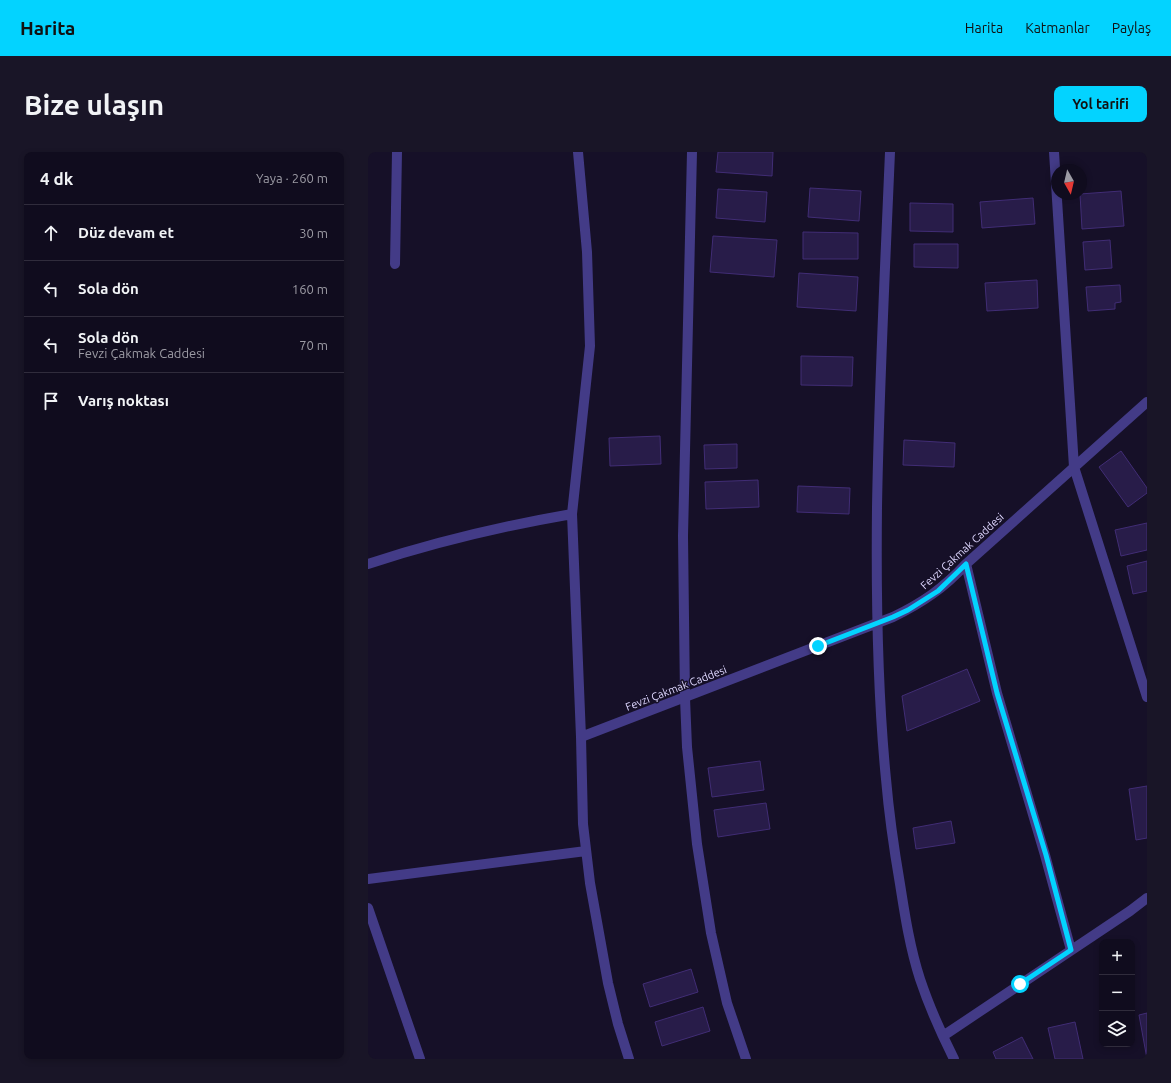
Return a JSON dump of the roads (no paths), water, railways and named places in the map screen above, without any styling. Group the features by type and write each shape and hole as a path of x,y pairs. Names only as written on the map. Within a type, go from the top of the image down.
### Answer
{"street":[{"path":"395,264 397,152"},
{"path":"578,152 587,252 590,346 572,514 583,824 600,941 608,983 618,1024 629,1059"},
{"path":"692,152 683,536 685,698 692,796 706,904 717,963 727,1004 746,1059"},
{"path":"890,152 880,395 877,623 882,746 888,806 912,951 929,1004 954,1059"},
{"path":"1054,152 1074,467 1147,698"},
{"name":"Fevzi Çakmak Caddesi","path":"581,737 893,617 922,602 938,591 966,564 1147,402"},
{"path":"368,564 430,545 482,532 572,514"},
{"path":"966,564 997,693 1046,855 1071,950"},
{"path":"368,879 586,851"},
{"path":"943,1036 1130,911 1147,898"},
{"path":"368,908 420,1059"}]}
